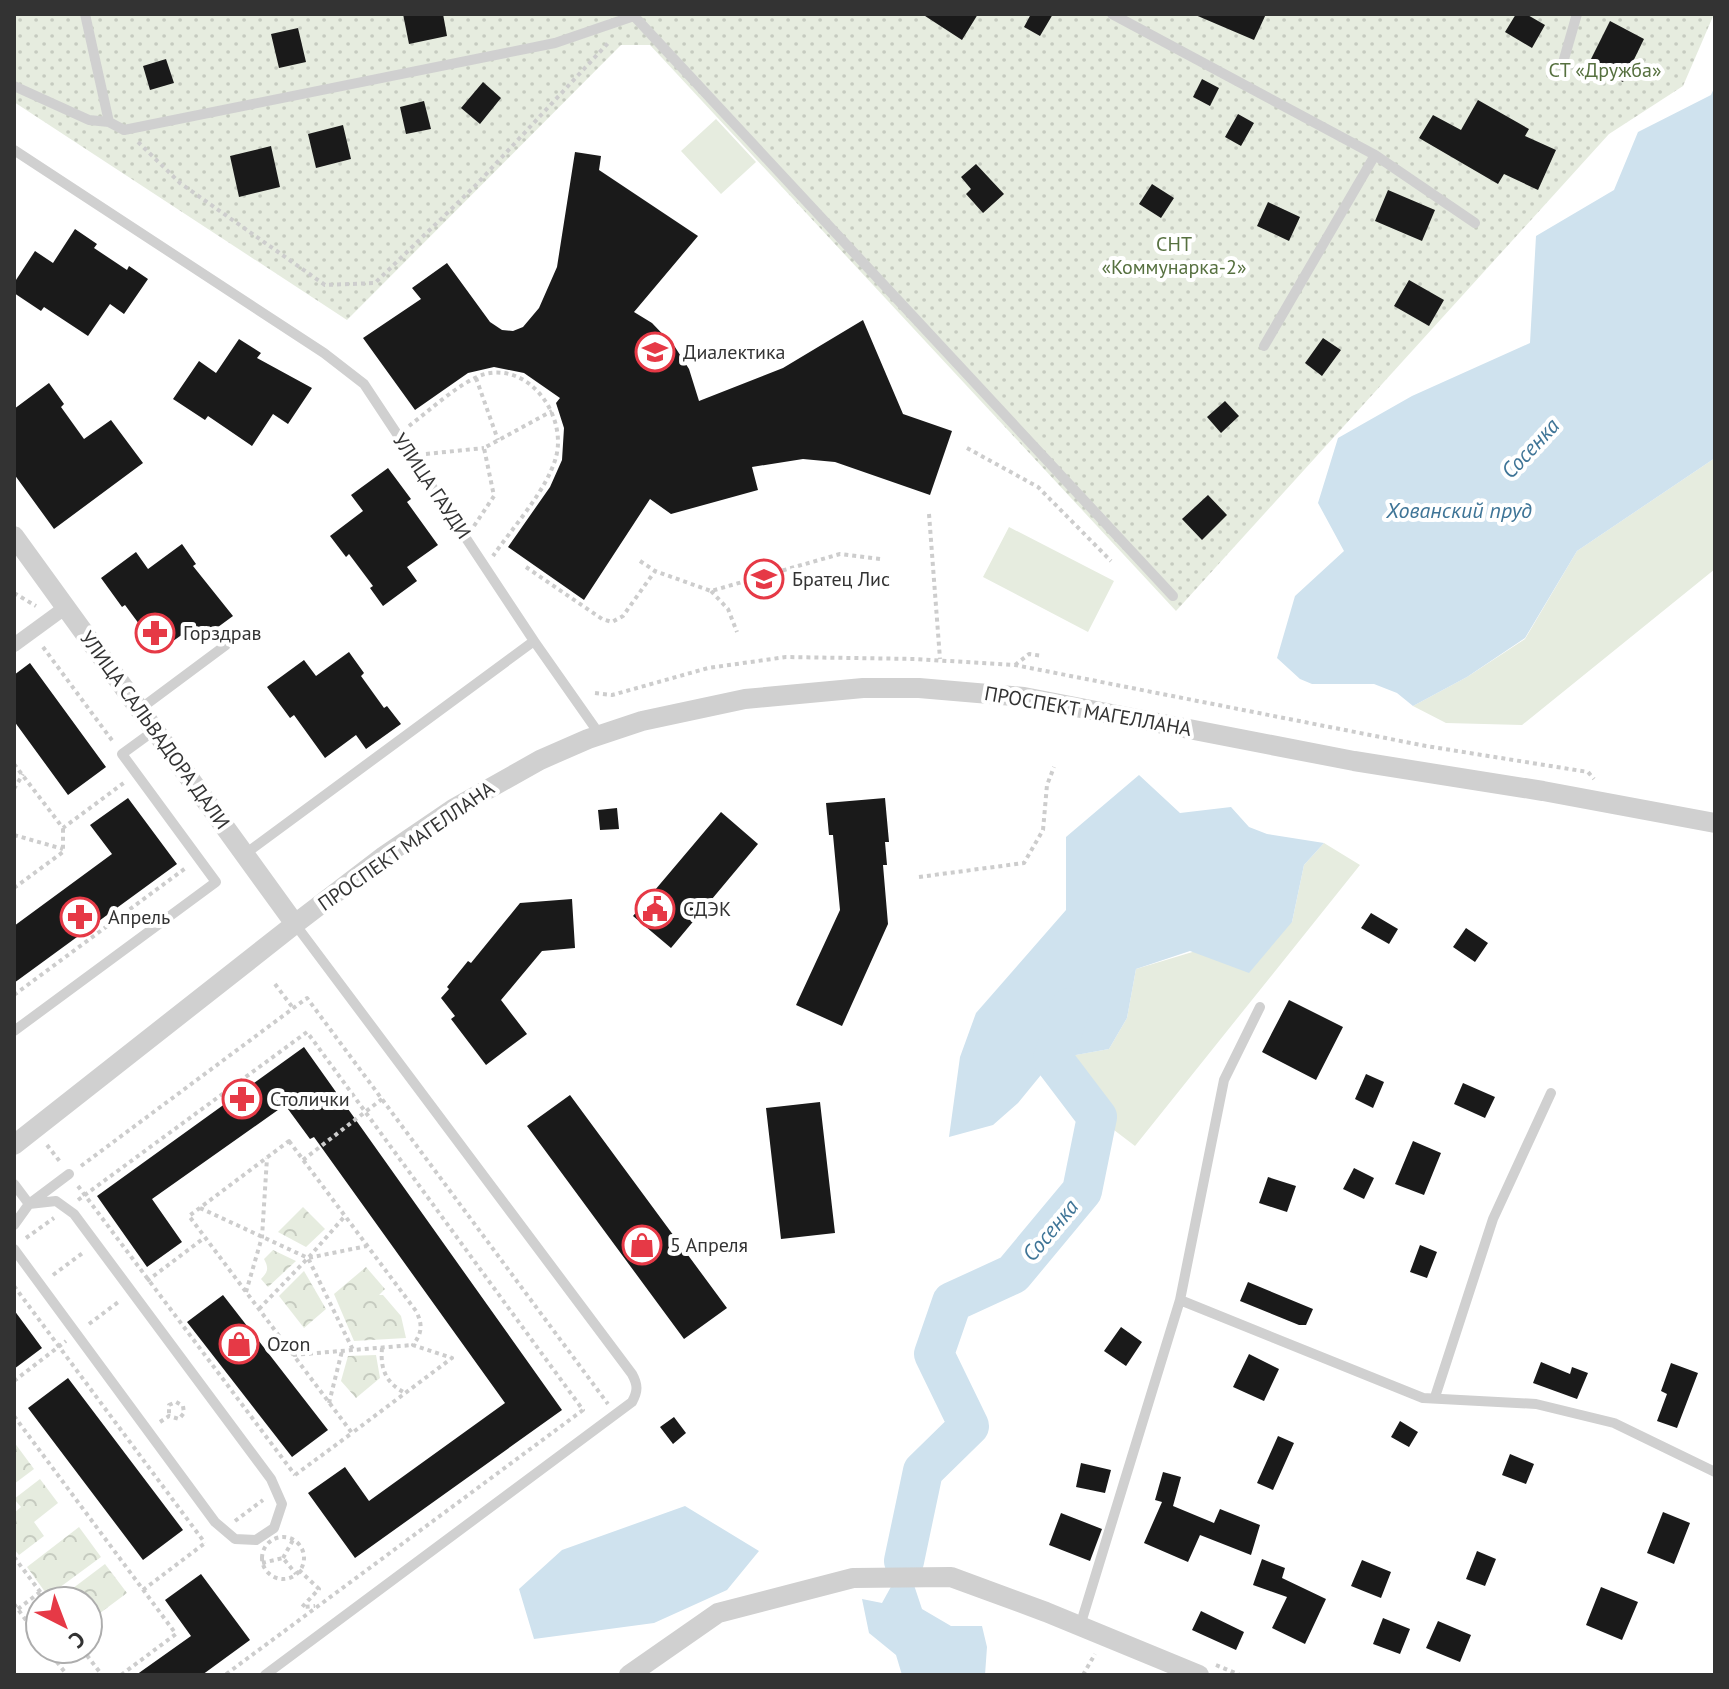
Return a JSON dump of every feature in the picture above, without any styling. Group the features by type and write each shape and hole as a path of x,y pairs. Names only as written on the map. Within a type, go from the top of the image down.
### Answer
{"street":[{"name":"УЛИЦА САЛЬВАДОРА ДАЛИ","path":"14,538 60,611 140,709 295,924"},
{"path":"14,645 60,611"},
{"name":"ПРОСПЕКТ МАГЕЛЛАНА","path":"14,1145 295,924 384,856 453,809 540,760 600,735 642,721 745,699 863,688 970,691 1024,697 1354,761 1543,791 1715,823"},
{"path":"629,1675 718,1613 853,1578 951,1577 1199,1675"}],"lane":[{"path":"85,14 109,122"},
{"path":"1112,14 1375,155 1475,223"},
{"path":"1562,66 1577,14"},
{"path":"14,86 89,120 109,122 124,130 555,43 635,15 1173,596"},
{"name":"УЛИЦА ГАУДИ","path":"14,150 324,353 364,384 600,735"},
{"path":"1264,346 1375,155"},
{"path":"245,854 534,641"},
{"path":"140,709 226,645"},
{"path":"14,1031 216,882 122,754 155,730"},
{"path":"265,1675 632,1402 637,1392 637,1383 632,1374 295,924"},
{"path":"1080,1626 1180,1300 1224,1080 1260,1007"},
{"path":"1435,1397 1493,1219 1551,1093"},
{"path":"14,1215 69,1174"},
{"path":"14,1184 29,1204"},
{"path":"14,1225 29,1204 56,1201 74,1214 271,1479 282,1504 274,1528 256,1540 235,1539 215,1522 14,1249"},
{"path":"1180,1300 1423,1398 1536,1404 1614,1423 1715,1472"}],"path":[{"path":"124,130 180,183 325,285 375,283 475,186 635,15"},
{"path":"397,434 476,378 492,373 523,380 540,393 552,411 559,443 554,466 485,567"},
{"path":"476,378 498,440"},
{"path":"436,453 484,448 552,411"},
{"path":"466,538 494,496 484,448"},
{"path":"967,448 1038,487 1111,561"},
{"path":"929,514 940,660"},
{"path":"711,591 840,554 880,559"},
{"path":"640,561 655,571 711,591 728,609 737,632"},
{"path":"526,567 597,616 612,622 623,616 655,571"},
{"path":"14,593 60,611"},
{"path":"32,631 122,754"},
{"path":"1015,665 1029,654 1043,656"},
{"path":"595,693 612,695 708,668 786,657 1015,665 1426,746 1588,772 1594,779 1606,782"},
{"path":"14,764 63,828 63,852 14,888"},
{"path":"919,877 1024,863 1043,830 1047,785 1054,767"},
{"path":"14,789 23,774"},
{"path":"63,828 137,774"},
{"path":"14,835 63,849"},
{"path":"14,995 199,859"},
{"path":"275,984 293,1008"},
{"path":"69,1174 307,998 616,1414"},
{"path":"24,1239 307,1032 583,1410 225,1675"},
{"path":"303,1160 382,1099"},
{"path":"35,1129 295,1475"},
{"path":"352,1433 189,1216 289,1141 420,1319 419,1336 413,1345"},
{"path":"246,1292 262,1237 267,1158"},
{"path":"200,1208 308,1258 367,1246"},
{"path":"259,1309 345,1216"},
{"path":"23,1298 112,1231"},
{"path":"14,1381 205,1237"},
{"path":"308,1258 353,1350"},
{"path":"14,1286 205,1543"},
{"path":"143,1590 452,1358 413,1345 293,1355"},
{"path":"382,1348 381,1362 385,1376 405,1393"},
{"path":"329,1403 342,1351"},
{"path":"176,1402 183,1406 184,1413 179,1419 169,1416 169,1405 176,1402"},
{"path":"14,1416 176,1634 121,1675"},
{"path":"284,1537 293,1540 301,1548 303,1559 298,1572 286,1578 276,1578 267,1572 262,1563 262,1553 274,1539 284,1537"},
{"path":"262,1563 283,1558 293,1540"},
{"path":"14,1557 35,1585"},
{"path":"283,1558 319,1589 302,1607 317,1606"},
{"path":"1083,1675 1100,1645"}],"green space":[{"name":"СНТ «Коммунарка-2»","path":"14,14 1714,14 1683,86 1609,134 1176,611 650,45 621,45 347,320 14,102"},
{"path":"716,119 756,162 721,194 681,151"},
{"path":"1715,458 1715,569 1522,725 1446,723 1413,706 1467,677 1525,639 1577,551"},
{"path":"1009,527 1114,581 1088,632 983,577"},
{"path":"1324,843 1360,865 1135,1146 1097,1117 1053,1059 1109,1049 1127,1018 1136,969 1292,922 1304,865"},
{"path":"303,1207 325,1229 306,1247 278,1232"},
{"path":"273,1250 296,1261 268,1287 261,1279 267,1270 264,1259"},
{"path":"366,1267 385,1289 379,1295 383,1295 401,1316 406,1338 354,1341 334,1294"},
{"path":"304,1271 326,1309 304,1328 279,1296"},
{"path":"376,1355 380,1378 356,1398 341,1381 348,1356"},
{"path":"14,1442 34,1469 14,1484"},
{"path":"40,1479 58,1503 34,1522 44,1536 19,1555 14,1549 14,1513 21,1507 14,1499"},
{"path":"79,1527 101,1557 63,1585 40,1585 27,1567"},
{"path":"105,1564 127,1593 104,1610 104,1585 77,1585"}],"water":[{"name":"Хованский пруд","path":"1715,86 1715,458 1577,551 1525,638 1467,677 1413,706 1397,693 1374,684 1312,684 1300,679 1277,658 1295,596 1344,551 1318,503 1338,438 1412,396 1530,343 1536,236 1614,190 1638,132 1711,95"},
{"path":"1139,775 1180,813 1231,807 1249,827 1267,834 1324,843 1304,865 1292,922 1249,973 1190,951 1136,969 1127,1018 1109,1049 1054,1059 1018,1103 993,1125 949,1137 960,1057 976,1013 1066,910 1066,837"},
{"path":"685,1506 759,1551 727,1590 654,1623 534,1639 519,1589 562,1550"},
{"path":"893,1583 914,1585 922,1609 951,1626 982,1626 987,1647 985,1675 902,1675 896,1655 869,1633 862,1599 882,1603"}],"building":[{"path":"403,14 443,14 447,36 409,44"},
{"path":"922,14 978,14 962,40"},
{"path":"1031,14 1053,14 1040,36 1024,27"},
{"path":"1193,14 1266,14 1254,40"},
{"path":"1516,14 1526,14 1545,25 1532,48 1505,32"},
{"path":"1610,21 1644,39 1623,82 1588,65"},
{"path":"298,28 306,62 279,68 271,34"},
{"path":"166,59 174,83 150,90 143,66"},
{"path":"1202,79 1219,88 1210,106 1193,97"},
{"path":"483,82 501,98 480,124 461,108"},
{"path":"1478,100 1529,129 1525,136 1556,150 1538,190 1504,174 1498,184 1419,138 1433,115 1461,130"},
{"path":"424,101 431,129 406,134 400,107"},
{"path":"1238,114 1254,123 1241,146 1225,137"},
{"path":"343,125 351,159 316,168 308,134"},
{"path":"271,146 280,187 239,197 230,156"},
{"path":"575,152 601,156 599,170 698,236 634,312 652,323 675,347 689,369 699,401 783,368 863,320 903,414 952,431 930,495 835,462 803,459 752,467 758,490 671,514 650,499 584,600 508,547 550,487 562,460 564,428 556,403 560,398 524,373 494,367 468,373 415,410 363,338 421,299 412,288 447,263 490,322 502,330 513,331 523,327 539,308 557,267"},
{"path":"976,164 1004,194 983,213 966,194 971,189 961,177"},
{"path":"1152,184 1174,198 1161,218 1139,204"},
{"path":"1388,190 1435,210 1422,241 1375,221"},
{"path":"1268,202 1300,217 1289,241 1257,226"},
{"path":"75,229 97,244 94,248 127,270 129,266 148,279 124,314 110,304 88,336 44,307 41,311 14,293 14,283 35,251 53,263"},
{"path":"1409,280 1444,300 1429,326 1394,306"},
{"path":"1323,338 1341,350 1322,376 1305,363"},
{"path":"239,339 261,353 257,358 312,388 288,424 273,414 252,446 208,416 205,420 173,399 199,361 216,373"},
{"path":"49,383 64,404 61,407 84,439 111,420 143,463 54,529 14,474 14,409"},
{"path":"1225,401 1239,416 1221,433 1207,417"},
{"path":"388,468 411,499 407,502 438,545 407,567 417,581 383,606 370,588 373,586 349,554 346,557 330,536 363,511 351,495"},
{"path":"1208,495 1227,515 1202,540 1182,519"},
{"path":"182,544 196,564 193,566 233,616 199,641 190,629 159,651 101,578 136,552 148,569"},
{"path":"349,652 364,673 361,676 384,708 387,706 401,724 366,749 356,735 325,758 294,715 290,718 267,687 304,660 316,676"},
{"path":"30,663 106,767 68,795 14,721 14,675"},
{"path":"128,798 177,864 14,983 14,926 112,854 90,825"},
{"path":"885,798 889,842 885,842 887,865 883,865 888,924 842,1026 796,1005 840,910 833,835 829,835 826,803"},
{"path":"617,808 619,829 600,830 598,810"},
{"path":"721,812 758,844 671,948 633,916"},
{"path":"572,899 575,948 542,951 501,1000 527,1034 486,1065 451,1019 455,1016 441,998 468,961 471,963 520,903"},
{"path":"1371,913 1398,929 1389,944 1361,928"},
{"path":"1466,928 1488,943 1475,962 1453,947"},
{"path":"1289,1000 1343,1027 1316,1080 1262,1052"},
{"path":"304,1047 562,1410 355,1558 308,1493 345,1467 369,1501 505,1403 314,1137 310,1139 285,1105 152,1199 182,1242 147,1267 97,1196"},
{"path":"1366,1074 1384,1082 1373,1108 1355,1099"},
{"path":"1463,1083 1495,1097 1485,1118 1454,1104"},
{"path":"570,1095 727,1308 684,1339 527,1126"},
{"path":"820,1102 835,1233 781,1239 766,1108"},
{"path":"1413,1141 1441,1153 1424,1195 1395,1184"},
{"path":"1354,1168 1374,1178 1364,1199 1343,1189"},
{"path":"1268,1177 1296,1186 1287,1212 1259,1203"},
{"path":"1420,1245 1437,1252 1427,1278 1410,1272"},
{"path":"1248,1282 1313,1309 1306,1325 1240,1301"},
{"path":"223,1295 328,1430 292,1457 187,1322"},
{"path":"14,1310 42,1348 14,1369"},
{"path":"1121,1327 1142,1342 1126,1366 1104,1351"},
{"path":"1249,1354 1279,1369 1264,1401 1233,1387"},
{"path":"1541,1362 1570,1374 1572,1367 1588,1373 1577,1399 1533,1383"},
{"path":"1671,1363 1698,1373 1677,1428 1657,1421 1667,1394 1661,1391"},
{"path":"68,1378 183,1530 143,1560 28,1408"},
{"path":"674,1417 686,1433 673,1444 660,1427"},
{"path":"1400,1421 1418,1432 1409,1447 1391,1437"},
{"path":"1278,1436 1294,1443 1273,1490 1257,1483"},
{"path":"1510,1454 1534,1464 1526,1484 1502,1475"},
{"path":"1081,1463 1111,1470 1105,1493 1076,1487"},
{"path":"1163,1472 1181,1477 1173,1506 1214,1523 1220,1509 1260,1525 1251,1555 1200,1535 1188,1562 1144,1543 1162,1502 1155,1500"},
{"path":"1663,1512 1690,1523 1674,1564 1647,1553"},
{"path":"1061,1513 1102,1529 1090,1561 1049,1545"},
{"path":"1477,1551 1496,1559 1485,1586 1466,1579"},
{"path":"1262,1559 1285,1568 1282,1578 1326,1599 1305,1644 1272,1628 1287,1597 1253,1585"},
{"path":"1362,1560 1391,1572 1381,1598 1351,1586"},
{"path":"201,1574 250,1640 202,1675 136,1675 191,1636 165,1600"},
{"path":"1601,1587 1638,1602 1622,1640 1586,1625"},
{"path":"1201,1611 1244,1632 1236,1650 1192,1630"},
{"path":"1383,1618 1410,1629 1400,1654 1373,1644"},
{"path":"1438,1621 1471,1635 1460,1662 1426,1648"}],"waterway":[{"name":"Сосенка","path":"904,1561 923,1471 969,1426 934,1354 952,1302 1013,1274 1082,1191 1097,1117 1053,1059 1070,1008"}],"place":[{"name":"Диалектика","path":"655,352"},
{"name":"Братец Лис","path":"764,579"},
{"name":"Горздрав","path":"155,633"},
{"name":"СДЭК","path":"655,909"},
{"name":"Апрель","path":"80,917"},
{"name":"Столички","path":"242,1099"},
{"name":"5 Апреля","path":"642,1245"},
{"name":"Ozon","path":"239,1344"}],"park label":[{"name":"СТ «Дружба»","path":"1605,70"}]}
